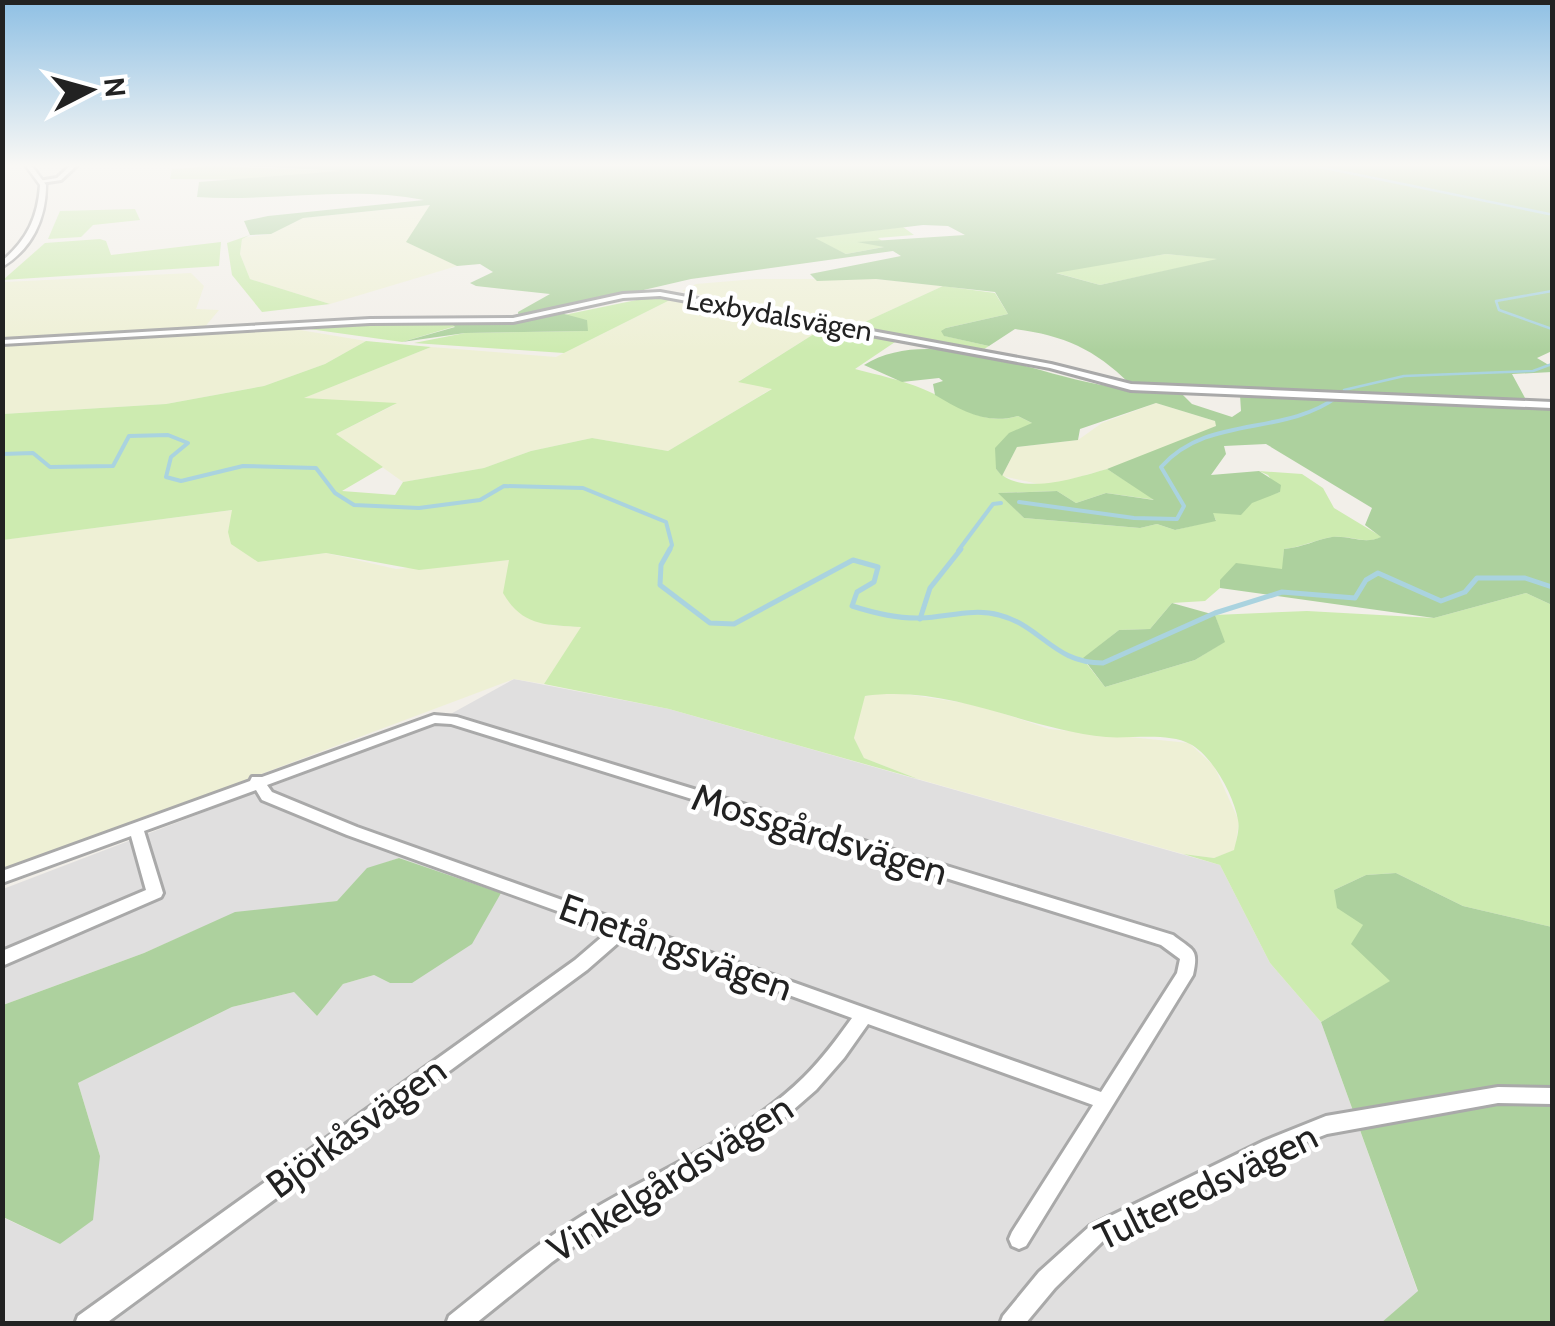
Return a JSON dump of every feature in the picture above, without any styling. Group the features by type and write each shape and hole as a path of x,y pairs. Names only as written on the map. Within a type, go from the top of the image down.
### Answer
{"street":[{"path":"2,265 35,228"},
{"name":"Lexbydalsvägen","path":"2,342 370,321 513,320 616,297 660,294 1051,366 1122,386 1552,405"},
{"name":"Mossgårdsvägen","path":"2,877 413,723 452,720 1166,940 1189,957 1188,966 1019,1239"},
{"name":"Enetångsvägen","path":"257,780 267,796 352,831 1104,1102"},
{"path":"2,959 155,892 136,827"},
{"name":"Björkåsvägen","path":"86,1324 581,965 624,928"},
{"name":"Vinkelgårdsvägen","path":"457,1324 594,1220 774,1119 832,1064 864,1015"},
{"name":"Tulteredsvägen","path":"1011,1324 1048,1280 1097,1233 1272,1147 1326,1125 1498,1095 1552,1096"}],"shaded area":[{"path":"514,679 669,709 1220,865 1270,963 1321,1022 1418,1292 1381,1324 3,1323 2,1217 60,1244 100,1156 78,1083 232,1007 294,992 317,1016 343,984 374,975 390,983 501,894 399,858 367,869 337,901 235,913 144,953 3,1005 3,889 427,727"}],"green space":[{"path":"53,228 90,228 81,237 48,239"},
{"path":"247,228 283,228 271,234 250,235"},
{"path":"283,228 428,228 425,248 457,266 330,304 250,279 240,254 242,238 271,234"},
{"path":"415,228 899,228 815,238 846,254 884,247 857,242 965,235 952,228 1552,228 1552,351 1537,358 1552,367 1552,372 1512,374 1530,407 1552,409 1552,605 1526,593 1434,618 1220,588 1220,580 1236,563 1282,569 1284,549 1332,537 1381,537 1365,525 1372,508 1266,444 1224,446 1226,454 1211,475 1259,471 1281,485 1280,492 1252,503 1241,515 1213,513 1216,521 1175,530 1157,524 1140,528 1024,518 998,493 1057,491 1076,503 1106,493 1154,500 1107,469 1216,426 1215,421 1156,403 1080,429 1078,440 1017,447 1002,476 996,469 995,448 1009,433 1032,423 1018,416 985,418 955,406 935,395 933,384 943,381 939,378 902,382 864,365 891,353 920,349 952,351 1108,386 1179,391 1192,404 1232,417 1241,411 1240,395 1235,389 1129,383 1091,353 1032,332 1015,329 989,346 944,336 941,331 946,328 1008,314 995,292 876,279 817,281 810,274 901,256 893,251 691,279 553,311 587,320 588,331 465,333 402,342 455,327 450,322 519,321 518,312 550,294 476,286 470,283 493,272 480,264 457,266 406,242","holes":["1166,254 1217,259 1100,285 1056,273"]},
{"path":"896,228 904,228 914,235 878,238 889,246 846,254 813,238"},
{"path":"250,235 242,239 240,254 250,279 330,304 262,312 232,275 227,243"},
{"path":"106,241 111,255 221,242 219,266 3,280 45,243"},
{"path":"1166,254 1221,259 1100,285 1053,272"},
{"path":"191,273 204,286 196,309 219,310 203,329 3,339 5,282"},
{"path":"756,279 876,279 943,286 856,326 682,291 696,284"},
{"path":"943,286 995,293 1008,314 946,328 945,336 989,346 981,351 856,326"},
{"path":"651,297 674,298 564,353 414,343 465,333 587,331 587,320 559,316"},
{"path":"674,298 825,327 739,381 773,388 668,451 592,438 531,451 484,468 403,482 336,434 394,405 301,399 431,347 556,357"},
{"path":"450,322 456,326 402,342 302,328"},
{"path":"825,327 898,340 855,369 915,386 980,416 1018,416 1034,424 996,469 1006,478 1049,483 1107,469 1156,500 1106,493 1076,503 1057,491 999,493 1024,518 1140,528 1157,524 1175,530 1216,520 1212,513 1280,492 1268,475 1259,471 1302,474 1323,488 1334,508 1382,537 1333,537 1284,549 1283,569 1220,580 1220,588 1205,601 1172,603 1150,629 1119,630 1083,659 1105,687 1195,660 1224,642 1215,615 1307,611 1434,618 1526,593 1552,605 1552,927 1463,906 1396,873 1366,875 1334,890 1363,925 1391,981 1321,1022 1270,963 1220,865 1183,854 1214,858 1234,850 1238,824 1221,777 1198,749 1181,740 1076,732 927,696 865,696 854,738 864,758 918,779 669,709 544,684 581,627 536,622 518,612 503,593 509,560 419,570 326,553 258,562 231,544 228,532 232,510 3,540 3,414 166,404 264,386 325,364 366,341 431,347 304,398 397,403 336,434 383,467 342,491 395,495 403,482 484,468 531,451 592,438 668,451 772,389 738,382"},
{"path":"288,328 366,341 325,364 264,386 166,404 3,414 3,345"},
{"path":"1156,403 1215,421 1217,426 1132,462 1047,486 1002,476 1017,447 1078,440 1102,423"},
{"path":"233,510 228,532 258,562 326,553 396,569 510,560 550,625 582,627 544,684 514,679 3,871 2,540"},
{"path":"1172,603 1215,615 1225,642 1195,660 1105,687 1083,658 1119,630 1150,629"},
{"path":"892,692 978,705 1049,729 1189,743 1214,766 1239,821 1235,850 1214,858 1183,854 918,779 864,758 854,738 865,696"},
{"path":"399,858 501,893 472,944 412,983 390,983 374,975 343,984 317,1016 294,992 232,1007 78,1083 100,1156 93,1220 60,1244 3,1217 3,1005 144,953 235,912 337,901 367,868"},
{"path":"1396,873 1463,906 1552,927 1552,1323 1381,1323 1418,1291 1321,1022 1390,981 1351,944 1363,925 1337,908 1334,890 1366,875"}],"waterway":[{"path":"1552,291 1496,301 1499,310 1552,329"},
{"path":"1344,390 1404,376 1533,371 1552,364"},
{"path":"1019,502 1134,518 1177,519 1184,506 1161,467 1180,450 1223,432 1293,417 1337,397"},
{"path":"2,454 33,453 50,467 113,466 129,436 168,435 188,443 171,457 166,477 181,481 243,466 316,468 335,493 354,505 419,508 480,500 504,486 583,488 666,522 670,549"},
{"path":"958,551 993,504 1001,503"},
{"path":"670,549 661,565 660,585 710,623 734,624 853,560 878,567 874,582 857,592 852,606 903,618 921,617"},
{"path":"921,617 930,588 961,549"},
{"path":"921,617 999,615 1026,627 1059,651 1103,663 1215,613 1282,592 1355,598 1366,580 1378,573 1441,601 1465,592 1477,578 1525,578 1552,587"}]}
